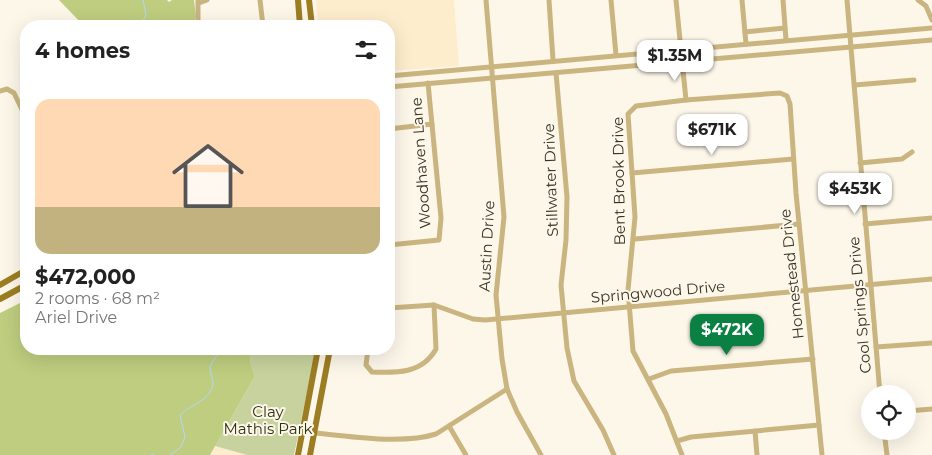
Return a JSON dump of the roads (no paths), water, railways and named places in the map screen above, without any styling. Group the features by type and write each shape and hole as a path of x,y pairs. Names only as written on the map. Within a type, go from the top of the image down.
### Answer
{"main road":[{"path":"298,0 300,20"},
{"path":"309,0 311,20"},
{"path":"299,12 310,12"},
{"path":"0,285 20,273"},
{"path":"0,299 20,288"},
{"path":"298,455 317,355"},
{"path":"310,455 329,355"}],"street":[{"path":"198,20 199,1 207,0"},
{"path":"260,0 262,20"},
{"name":"Austin Drive","path":"486,0 504,217 496,281 498,318 507,388 516,412 541,455"},
{"path":"549,0 554,60"},
{"path":"611,0 616,55"},
{"path":"676,0 686,100"},
{"path":"742,0 746,44"},
{"path":"783,0 786,40"},
{"name":"Cool Springs Drive","path":"847,0 879,385"},
{"path":"918,0 926,6 932,20"},
{"path":"745,32 785,28"},
{"path":"395,75 932,28"},
{"path":"395,86 932,40"},
{"name":"Stillwater Drive","path":"556,73 567,207 566,240 561,285 568,354 574,381 614,455"},
{"path":"410,74 411,85"},
{"path":"855,85 914,80"},
{"name":"Woodhaven Lane","path":"395,244 438,240 441,218 428,84"},
{"path":"0,91 9,89 17,97 20,104"},
{"name":"Bent Brook Drive","path":"682,455 649,379 633,351 628,307 628,290 635,239 629,111 636,106 686,100 783,94"},
{"name":"Homestead Drive","path":"783,94 789,98 790,104 793,159 822,455"},
{"path":"395,128 432,124"},
{"path":"860,163 902,159 912,152"},
{"path":"632,173 793,159"},
{"path":"865,224 932,218"},
{"path":"635,239 799,224"},
{"name":"Springwood Drive","path":"395,308 434,305 473,319 498,318 932,279"},
{"path":"367,355 366,365 372,372 398,373 417,367 427,360 436,349 434,305"},
{"path":"876,347 932,343"},
{"path":"649,379 671,371 812,359"},
{"path":"314,433 417,438 436,434 507,388"},
{"path":"916,411 932,409"},
{"path":"677,441 691,437 819,425"},
{"path":"449,426 466,455"},
{"path":"754,431 757,455"},
{"path":"885,440 887,455"}],"waterway":[{"path":"143,0 146,14 144,20"},
{"path":"170,455 181,447 185,437 180,415 205,398 212,388 213,382 210,366 217,355"}],"park label":[{"name":"Clay Mathis Park","path":"268,420"}]}
